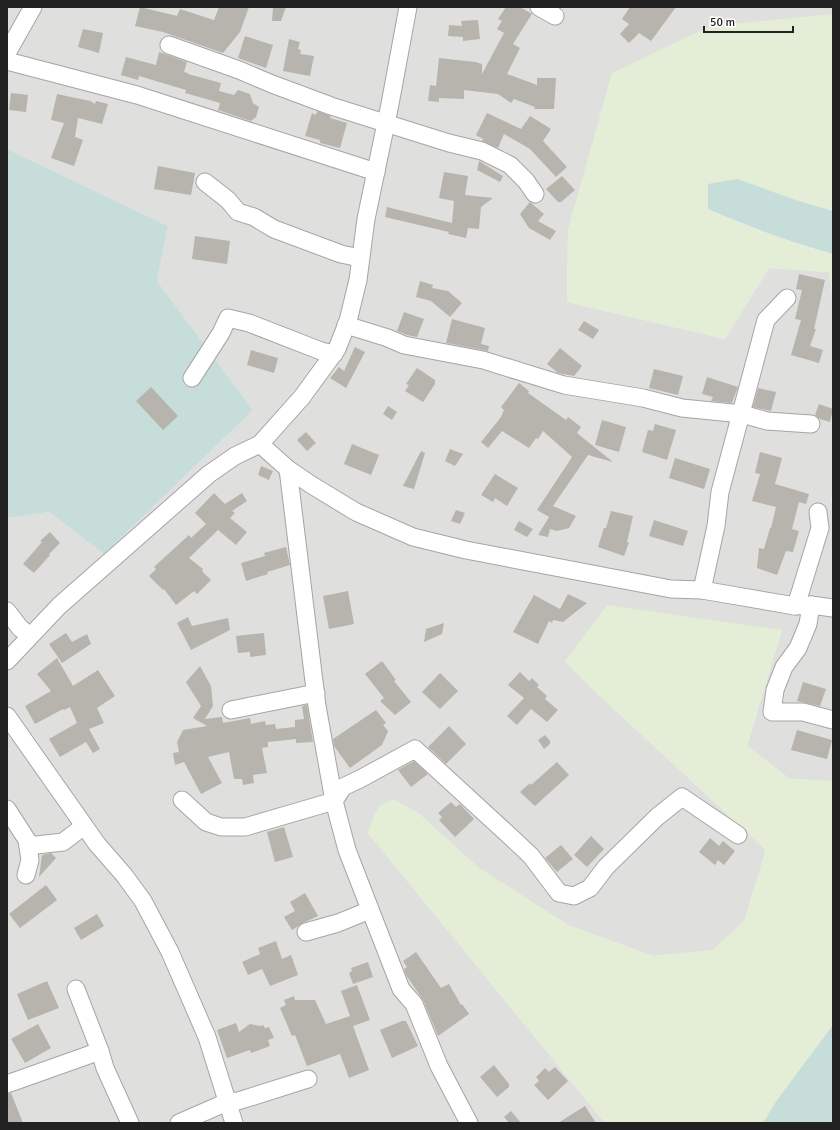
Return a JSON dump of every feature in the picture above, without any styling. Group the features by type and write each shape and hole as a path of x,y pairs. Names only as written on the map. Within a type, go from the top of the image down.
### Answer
{"street":[{"path":"7,53 33,7"},
{"path":"7,661 59,606 210,474 235,456 260,444 302,397 334,354 346,325 358,280 366,219 408,7"},
{"path":"539,7 555,16"},
{"path":"169,45 239,70 331,106 449,143 482,151 510,165 526,181 534,194"},
{"path":"7,61 137,95 376,172"},
{"path":"205,182 228,200 238,212 254,217 274,229 341,254 360,258"},
{"path":"702,590 716,526 720,492 766,320 787,298"},
{"path":"192,378 221,332 228,318 249,323 321,351 334,354"},
{"path":"346,325 388,338 404,345 483,360 564,384 643,398 682,408 742,414 767,420 811,424"},
{"path":"260,444 288,469 356,512 412,537 466,550 671,589 702,590 795,606 812,605 833,608"},
{"path":"288,469 316,693 334,801 347,850 401,989 414,1004 463,1121"},
{"path":"795,606 820,528 818,512"},
{"path":"812,605 808,624 798,648 784,667 775,690 772,712 803,712 833,720"},
{"path":"7,611 20,628 30,636"},
{"path":"231,710 316,693"},
{"path":"7,716 97,844 124,875 143,901 170,952 207,1037 234,1123"},
{"path":"182,800 206,822 221,827 245,826 334,801 343,787 360,780 415,749 514,839 530,856 559,893 574,896 590,888 606,868 657,817 682,797 738,835"},
{"path":"7,809 27,840 30,860 26,875"},
{"path":"28,846 63,842 84,826"},
{"path":"306,932 338,923 370,910"},
{"path":"76,989 105,1068 130,1123"},
{"path":"7,1084 100,1051"},
{"path":"179,1123 227,1102 244,1099 308,1080"}],"shaded area":[{"path":"7,7 833,7 833,15 832,14 568,229 567,302 725,339 769,268 829,272 833,301 833,490 831,502 833,503 833,781 790,779 747,746 782,630 565,661 602,698 766,850 744,921 713,950 653,956 568,925 479,868 417,812 368,833 605,1123 7,1123 7,518 49,512 104,554 253,410 157,281 168,226 7,149"},
{"path":"7,149 168,226 157,281 253,410 104,554 49,512 7,518"},
{"path":"737,179 796,200 833,211 833,254 770,234 708,209 708,184"},
{"path":"833,1025 833,1123 763,1123 777,1100"}],"green space":[{"path":"832,14 833,211 796,200 708,209 745,225 803,246 833,254 833,301 829,272 769,268 725,339 567,302 568,229 612,73 710,26"},
{"path":"607,605 782,630 747,746 790,779 833,781 833,1025 777,1100 763,1123 605,1123 368,833 374,815 380,806 393,799 417,812 479,868 568,925 653,956 713,950 744,921 766,850 602,698 565,661"}],"building":[{"path":"140,7 177,16 180,9 214,20 219,7 249,7 240,32 223,53 163,32 135,26"},
{"path":"273,7 286,7 281,21 272,21"},
{"path":"506,7 520,7 532,14 513,44 520,48 507,74 537,85 537,78 556,78 554,109 534,109 535,107 514,99 511,103 498,94 464,90 464,99 439,98 439,102 428,101 430,85 436,86 439,58 482,64 482,74 504,33 497,29 502,21 498,19"},
{"path":"630,7 676,7 651,41 639,33 629,43 620,34 629,24 622,19"},
{"path":"478,20 480,39 463,41 463,37 448,36 449,25 462,26 461,21"},
{"path":"83,29 103,33 99,53 78,47"},
{"path":"245,36 273,45 266,68 238,58"},
{"path":"289,39 300,42 298,49 301,50 300,54 314,56 310,76 283,71"},
{"path":"159,52 187,62 184,72 188,74 221,83 219,91 234,95 238,90 250,94 253,103 259,107 256,117 251,121 218,110 220,103 185,93 186,90 139,76 138,80 121,75 126,57 156,65"},
{"path":"11,93 28,95 26,112 9,110"},
{"path":"57,94 90,101 95,104 96,101 108,104 102,124 78,118 75,137 83,140 74,166 51,158 64,123 51,120"},
{"path":"317,111 331,116 330,118 347,123 340,148 320,143 320,140 305,136 312,113 316,115"},
{"path":"487,113 521,129 530,116 551,129 543,141 567,167 556,177 530,149 504,134 498,148 482,141 483,139 476,135"},
{"path":"479,161 503,176 500,182 477,170"},
{"path":"158,166 195,173 191,195 154,189"},
{"path":"444,172 468,176 465,195 493,198 481,207 479,229 468,228 466,238 448,234 449,232 385,217 387,207 452,223 454,201 439,198"},
{"path":"562,176 575,190 561,202 558,202 546,189"},
{"path":"530,202 544,214 538,221 556,231 550,240 529,228 520,214"},
{"path":"195,236 230,241 227,264 192,259"},
{"path":"799,274 825,280 814,329 816,329 810,346 823,350 819,363 791,355 801,320 795,319 802,290 796,289"},
{"path":"420,281 433,285 432,288 448,291 462,303 450,317 431,301 416,297"},
{"path":"404,312 424,319 417,337 397,331"},
{"path":"452,319 485,328 481,344 489,346 488,351 446,343"},
{"path":"584,321 599,330 593,339 578,330"},
{"path":"355,347 365,352 346,388 330,378 339,367 344,371"},
{"path":"560,348 582,366 574,376 558,373 547,364"},
{"path":"251,350 278,358 274,373 247,365"},
{"path":"417,368 435,380 435,384 423,402 405,391 409,385 406,384"},
{"path":"654,369 683,376 678,395 649,388"},
{"path":"707,377 738,387 732,403 711,401 713,397 702,394"},
{"path":"519,383 529,391 528,393 566,420 568,417 581,427 577,433 613,462 588,455 553,506 576,516 569,528 557,531 550,529 548,537 538,535 549,517 537,510 572,457 543,431 538,439 536,438 529,448 502,431 488,448 481,442 501,417 504,410 501,407"},
{"path":"151,387 178,416 163,430 136,401"},
{"path":"758,388 776,392 771,411 753,407"},
{"path":"819,404 833,409 830,422 820,419 815,415"},
{"path":"388,406 397,412 392,420 383,414"},
{"path":"602,420 626,427 619,452 595,445"},
{"path":"655,424 676,430 667,460 642,452 648,430 653,431"},
{"path":"306,432 316,443 307,451 297,440"},
{"path":"352,444 379,455 371,475 344,464"},
{"path":"450,449 463,454 455,466 445,461"},
{"path":"421,451 425,453 414,489 403,486"},
{"path":"760,452 782,458 775,484 809,494 806,504 799,502 792,529 799,531 793,552 786,551 777,575 757,568 759,548 764,549 776,507 752,501 760,474 755,473"},
{"path":"675,458 710,469 704,489 669,478"},
{"path":"261,466 273,471 269,480 258,475"},
{"path":"495,474 518,488 507,506 495,498 493,502 481,495"},
{"path":"214,493 225,504 242,493 247,501 232,511 235,513 230,518 247,532 236,545 218,530 189,558 203,569 202,571 211,580 197,594 194,591 176,605 164,589 163,590 149,576 156,569 154,567 167,555 189,535 191,538 206,524 195,513"},
{"path":"456,510 465,513 460,524 451,521"},
{"path":"611,511 633,516 627,542 629,542 624,556 598,547"},
{"path":"654,520 688,531 683,546 649,536"},
{"path":"519,521 533,529 527,537 514,530"},
{"path":"50,532 60,543 34,573 23,564 42,542 40,541"},
{"path":"286,547 290,565 267,572 268,574 246,581 241,563 265,556 264,553"},
{"path":"348,591 354,624 329,629 323,596"},
{"path":"568,594 587,603 563,622 553,620 552,623 549,621 538,644 513,632 534,595 560,609"},
{"path":"188,617 192,626 228,618 230,630 191,650 177,623"},
{"path":"444,623 442,634 424,642 426,629"},
{"path":"66,633 72,642 87,634 91,644 62,663 49,644"},
{"path":"264,633 266,655 250,657 250,652 238,653 236,636"},
{"path":"57,658 73,686 98,670 115,696 97,708 104,723 89,729 100,749 93,753 86,742 60,757 49,739 77,723 70,707 64,710 63,709 35,724 25,706 51,691 37,674"},
{"path":"382,661 396,680 394,681 411,702 395,715 380,701 384,698 365,674"},
{"path":"200,666 211,686 213,706 205,719 222,717 223,723 250,718 251,724 265,721 266,725 275,724 276,729 295,727 295,720 304,719 302,706 307,705 313,742 296,743 296,739 268,742 268,747 262,748 267,773 253,775 254,783 243,785 242,779 234,779 229,752 208,757 222,783 201,794 184,762 175,765 173,753 179,752 177,742 183,730 207,726 193,718 201,706 186,682"},
{"path":"520,672 529,681 532,678 539,685 537,687 547,696 545,699 558,710 547,722 531,709 517,725 507,716 524,698 508,685"},
{"path":"440,673 458,691 440,709 422,692"},
{"path":"803,682 826,689 820,706 797,701"},
{"path":"376,710 386,723 383,725 388,731 382,745 350,768 334,746 333,739"},
{"path":"449,726 466,744 446,764 428,747"},
{"path":"797,730 832,740 827,759 791,750"},
{"path":"545,735 550,741 550,744 544,749 538,740"},
{"path":"414,761 428,774 411,787 398,770"},
{"path":"557,762 569,775 535,806 520,792 530,783 531,785"},
{"path":"451,802 456,807 460,804 474,819 455,837 439,820 442,817 438,813"},
{"path":"284,827 293,857 275,862 267,832"},
{"path":"591,836 604,849 587,867 574,855"},
{"path":"710,838 719,846 723,841 735,851 724,865 718,860 715,865 699,852"},
{"path":"561,845 573,859 557,872 545,858"},
{"path":"51,853 56,858 39,877 42,855"},
{"path":"46,885 57,900 20,928 9,914"},
{"path":"305,893 318,916 292,930 284,917 295,911 290,902"},
{"path":"97,914 104,926 81,940 74,928"},
{"path":"276,941 282,959 291,955 298,975 270,986 262,969 248,975 242,962 260,954 258,948"},
{"path":"416,952 441,988 449,984 461,1005 462,1004 469,1014 438,1036 423,1000 406,975 404,969 407,967 403,961"},
{"path":"368,962 373,977 353,984 349,973 352,971 351,968"},
{"path":"47,981 59,1008 28,1020 17,994"},
{"path":"357,985 370,1020 353,1026 369,1070 349,1078 340,1054 307,1066 295,1035 292,1036 280,1008 286,1005 284,1000 294,996 295,1000 315,1000 326,1024 350,1016 341,991"},
{"path":"402,1021 406,1021 418,1046 392,1058 380,1030"},
{"path":"236,1023 239,1032 250,1024 260,1026 263,1025 265,1028 269,1027 274,1038 268,1040 270,1046 251,1053 250,1050 227,1058 217,1030"},
{"path":"38,1024 51,1048 25,1063 11,1039"},
{"path":"494,1065 509,1084 509,1087 497,1097 480,1077"},
{"path":"555,1067 568,1081 548,1100 534,1085 539,1081 536,1077 545,1068 549,1072"},
{"path":"11,1093 23,1123 7,1123 7,1094"},
{"path":"585,1106 596,1123 558,1123"},
{"path":"511,1111 521,1123 509,1123 504,1117"}]}
